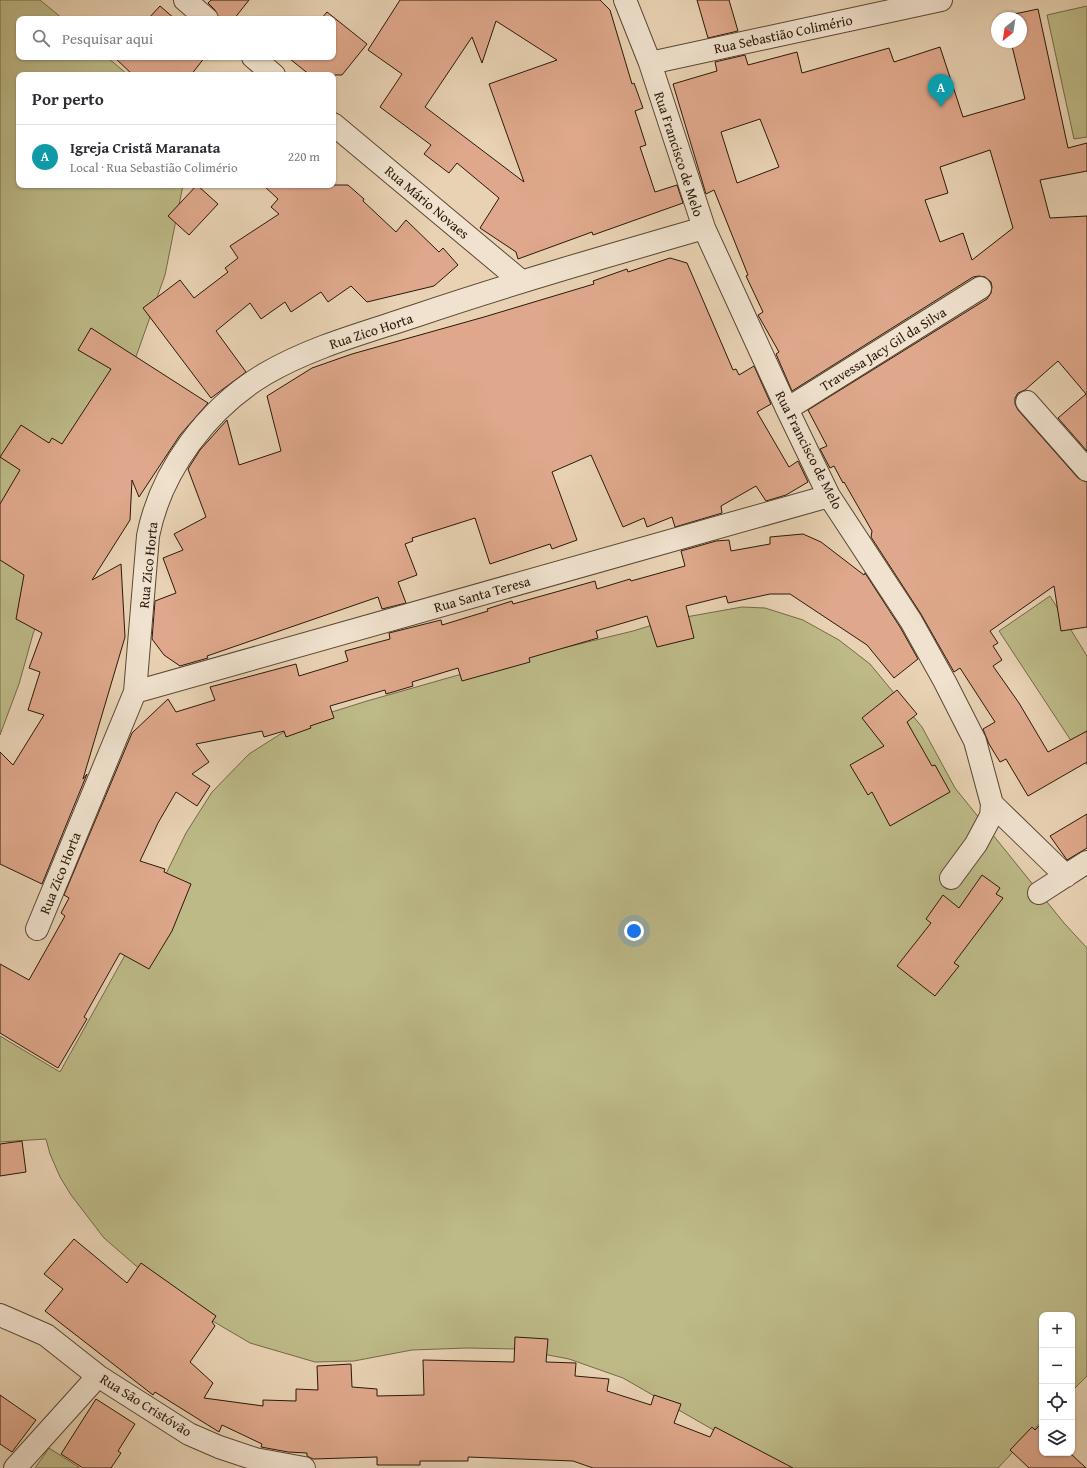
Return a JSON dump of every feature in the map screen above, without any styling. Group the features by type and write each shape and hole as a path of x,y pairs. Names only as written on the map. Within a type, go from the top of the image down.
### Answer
{"street":[{"path":"184,0 203,16"},
{"name":"Rua Francisco de Melo","path":"625,0 650,63 704,228 787,409 829,496 911,621 946,682 975,741 992,804 992,816 976,844 951,878"},
{"name":"Rua Sebastião Colimério","path":"650,63 941,0"},
{"path":"256,60 270,72"},
{"name":"Rua Mário Novaes","path":"336,127 521,281"},
{"name":"Rua Zico Horta","path":"37,929 135,692 150,525 162,493 174,470 190,443 204,426 240,392 264,375 305,352 521,281 704,228"},
{"name":"Travessa Jacy Gil da Silva","path":"787,409 980,288"},
{"path":"1028,402 1087,470"},
{"name":"Rua Santa Teresa","path":"135,692 829,496"},
{"path":"992,804 1066,876"},
{"path":"1039,893 1087,862"},
{"name":"Rua São Cristóvão","path":"0,1315 46,1335 98,1376 189,1434 219,1447 255,1459 304,1468"},
{"path":"15,1468 98,1376"}],"shaded area":[{"path":"0,0 40,0 59,16 16,16 16,60 110,60 124,72 16,72 16,188 182,188 165,275 106,441 33,634 19,684 0,735"},
{"path":"1087,6 1087,137 1074,139 1047,15"},
{"path":"1050,596 1087,656 1087,765 999,631"},
{"path":"742,607 765,608 803,620 839,640 870,664 922,727 955,788 1064,923 1087,948 1087,1376 1075,1388 1075,1312 1039,1312 1039,1424 998,1468 789,1468 717,1432 623,1378 569,1359 517,1349 467,1348 412,1350 354,1361 315,1362 250,1343 194,1310 142,1271 104,1238 71,1195 60,1177 50,1154 46,1139 0,1142 0,1036 60,1072 134,939 186,833 212,792 249,754 290,728 316,717 497,664 633,631 669,620"},
{"path":"49,1448 80,1468 35,1468"}],"building":[{"path":"211,0 249,0 236,16 218,16 215,10 208,3"},
{"path":"400,0 600,0 610,10 632,84 634,83 643,108 635,111 646,145 640,147 655,192 677,185 683,203 593,235 592,232 518,259 516,252 480,228 499,198 457,163 449,173 424,154 431,145 380,107 402,74 368,50","holes":["496,21 557,60 489,84 524,182 425,107 472,37 482,63"]},
{"path":"697,0 729,0 738,31 708,38"},
{"path":"160,6 172,16 151,16"},
{"path":"1038,9 1068,148 1087,143 1087,171 1040,180 1050,218 1087,216 1087,451 1058,418 1086,394 1058,361 1025,390 1018,393 1015,398 1015,404 1018,410 1078,478 1087,482 1087,627 1061,631 1054,586 990,631 998,643 993,646 1002,660 993,666 1019,703 1048,752 1087,731 1087,762 1028,796 1006,759 1000,762 989,744 983,729 995,722 960,668 954,672 921,614 871,537 872,531 844,482 843,483 834,466 830,468 820,449 827,446 808,410 987,299 991,293 991,282 985,277 973,277 792,391 776,354 779,352 758,315 763,312 746,276 748,275 714,190 706,194 673,84 717,71 715,62 745,55 748,65 797,52 802,73 889,48 894,62 940,47 963,117 1025,99 1012,48 1027,48 1027,12 1024,12","holes":["760,119 779,167 737,183 721,132","990,150 1013,228 972,260 963,233 940,242 925,200 948,193 940,167"]},
{"path":"327,12 332,16 324,16"},
{"path":"336,19 367,44 342,75 336,75 336,72 306,72 291,60 336,60"},
{"path":"117,60 203,60 193,72 130,72"},
{"path":"336,185 348,185 396,232 406,220 439,252 443,248 458,265 434,286 367,302 351,286 328,302 321,292 291,312 285,302 261,319 250,303 216,331 246,372 211,398 143,308 180,280 194,298 228,272 225,268 238,258 230,246 279,214 271,207 278,199 266,188 336,188"},
{"path":"194,188 200,188 218,204 189,235 168,216"},
{"path":"670,258 687,263 733,370 736,369 739,375 754,366 771,404 757,412 789,467 798,461 808,482 786,495 766,501 756,486 721,506 722,513 675,527 672,517 647,527 644,518 623,527 591,455 552,472 577,540 552,549 550,544 490,564 475,518 412,538 413,541 405,544 417,575 398,582 406,603 382,609 378,597 207,656 208,658 180,666 164,655 152,639 155,601 176,593 163,558 183,550 174,534 206,517 188,469 200,450 227,420 239,465 281,451 267,396 312,368 352,354 594,284 593,281 627,269 628,272"},
{"path":"91,328 208,403 180,435 139,497 132,480 130,520 92,580 121,564 125,637 83,779 87,774 42,884 0,864 0,752 13,765 44,715 28,710 40,672 29,668 42,633 16,619 24,575 0,560 0,504 20,470 0,457 21,425 49,443 52,438 62,444 111,369 78,350"},
{"path":"803,534 821,542 864,575 865,573 900,627 918,659 894,678 867,645 790,594 770,594 728,603 726,596 686,606 694,638 657,647 647,616 596,631 598,638 529,658 530,662 462,681 458,668 412,682 413,686 386,694 385,690 330,706 334,718 310,726 311,728 286,737 284,731 264,737 262,731 196,744 209,762 192,774 210,786 197,806 176,792 158,823 140,861 165,869 164,872 191,884 172,931 149,969 120,953 84,1017 87,1019 58,1068 0,1033 0,964 29,980 65,916 61,913 69,898 64,895 132,733 168,699 176,712 215,700 210,687 296,664 299,676 348,661 345,651 390,639 389,633 441,620 442,625 488,611 487,609 512,601 513,604 595,581 597,589 630,579 631,581 685,566 681,551 716,541 729,540 731,551 770,544 770,537"},
{"path":"897,690 917,714 907,722 932,766 935,765 950,792 890,826 872,792 868,795 850,765 884,746 862,718"},
{"path":"1087,814 1087,848 1067,860 1050,836"},
{"path":"982,875 1000,888 996,894 1003,898 954,963 959,966 935,996 897,966 931,923 926,919 943,895 959,908"},
{"path":"22,1141 26,1172 0,1176 0,1144"},
{"path":"74,1239 127,1283 141,1263 216,1316 212,1322 215,1326 190,1362 213,1383 204,1398 263,1406 263,1400 296,1401 296,1389 318,1390 317,1366 351,1364 352,1387 377,1389 377,1396 424,1395 423,1360 514,1362 515,1337 548,1339 546,1362 576,1363 575,1376 609,1379 607,1391 651,1405 654,1395 681,1404 674,1423 710,1437 715,1427 793,1468 593,1468 573,1461 468,1457 468,1461 420,1461 420,1465 377,1465 377,1457 313,1459 307,1456 307,1453 288,1452 261,1447 262,1444 222,1425 219,1432 155,1392 153,1395 45,1311 63,1289 44,1274"},
{"path":"0,1395 36,1420 12,1452 0,1444"},
{"path":"96,1399 135,1424 118,1451 121,1453 111,1468 83,1468 61,1454"},
{"path":"1039,1426 1039,1456 1073,1456 1086,1468 1029,1468 1010,1450 1032,1427 1035,1430"}],"place":[{"name":"Igreja Cristã Maranata","path":"941,107"}]}
